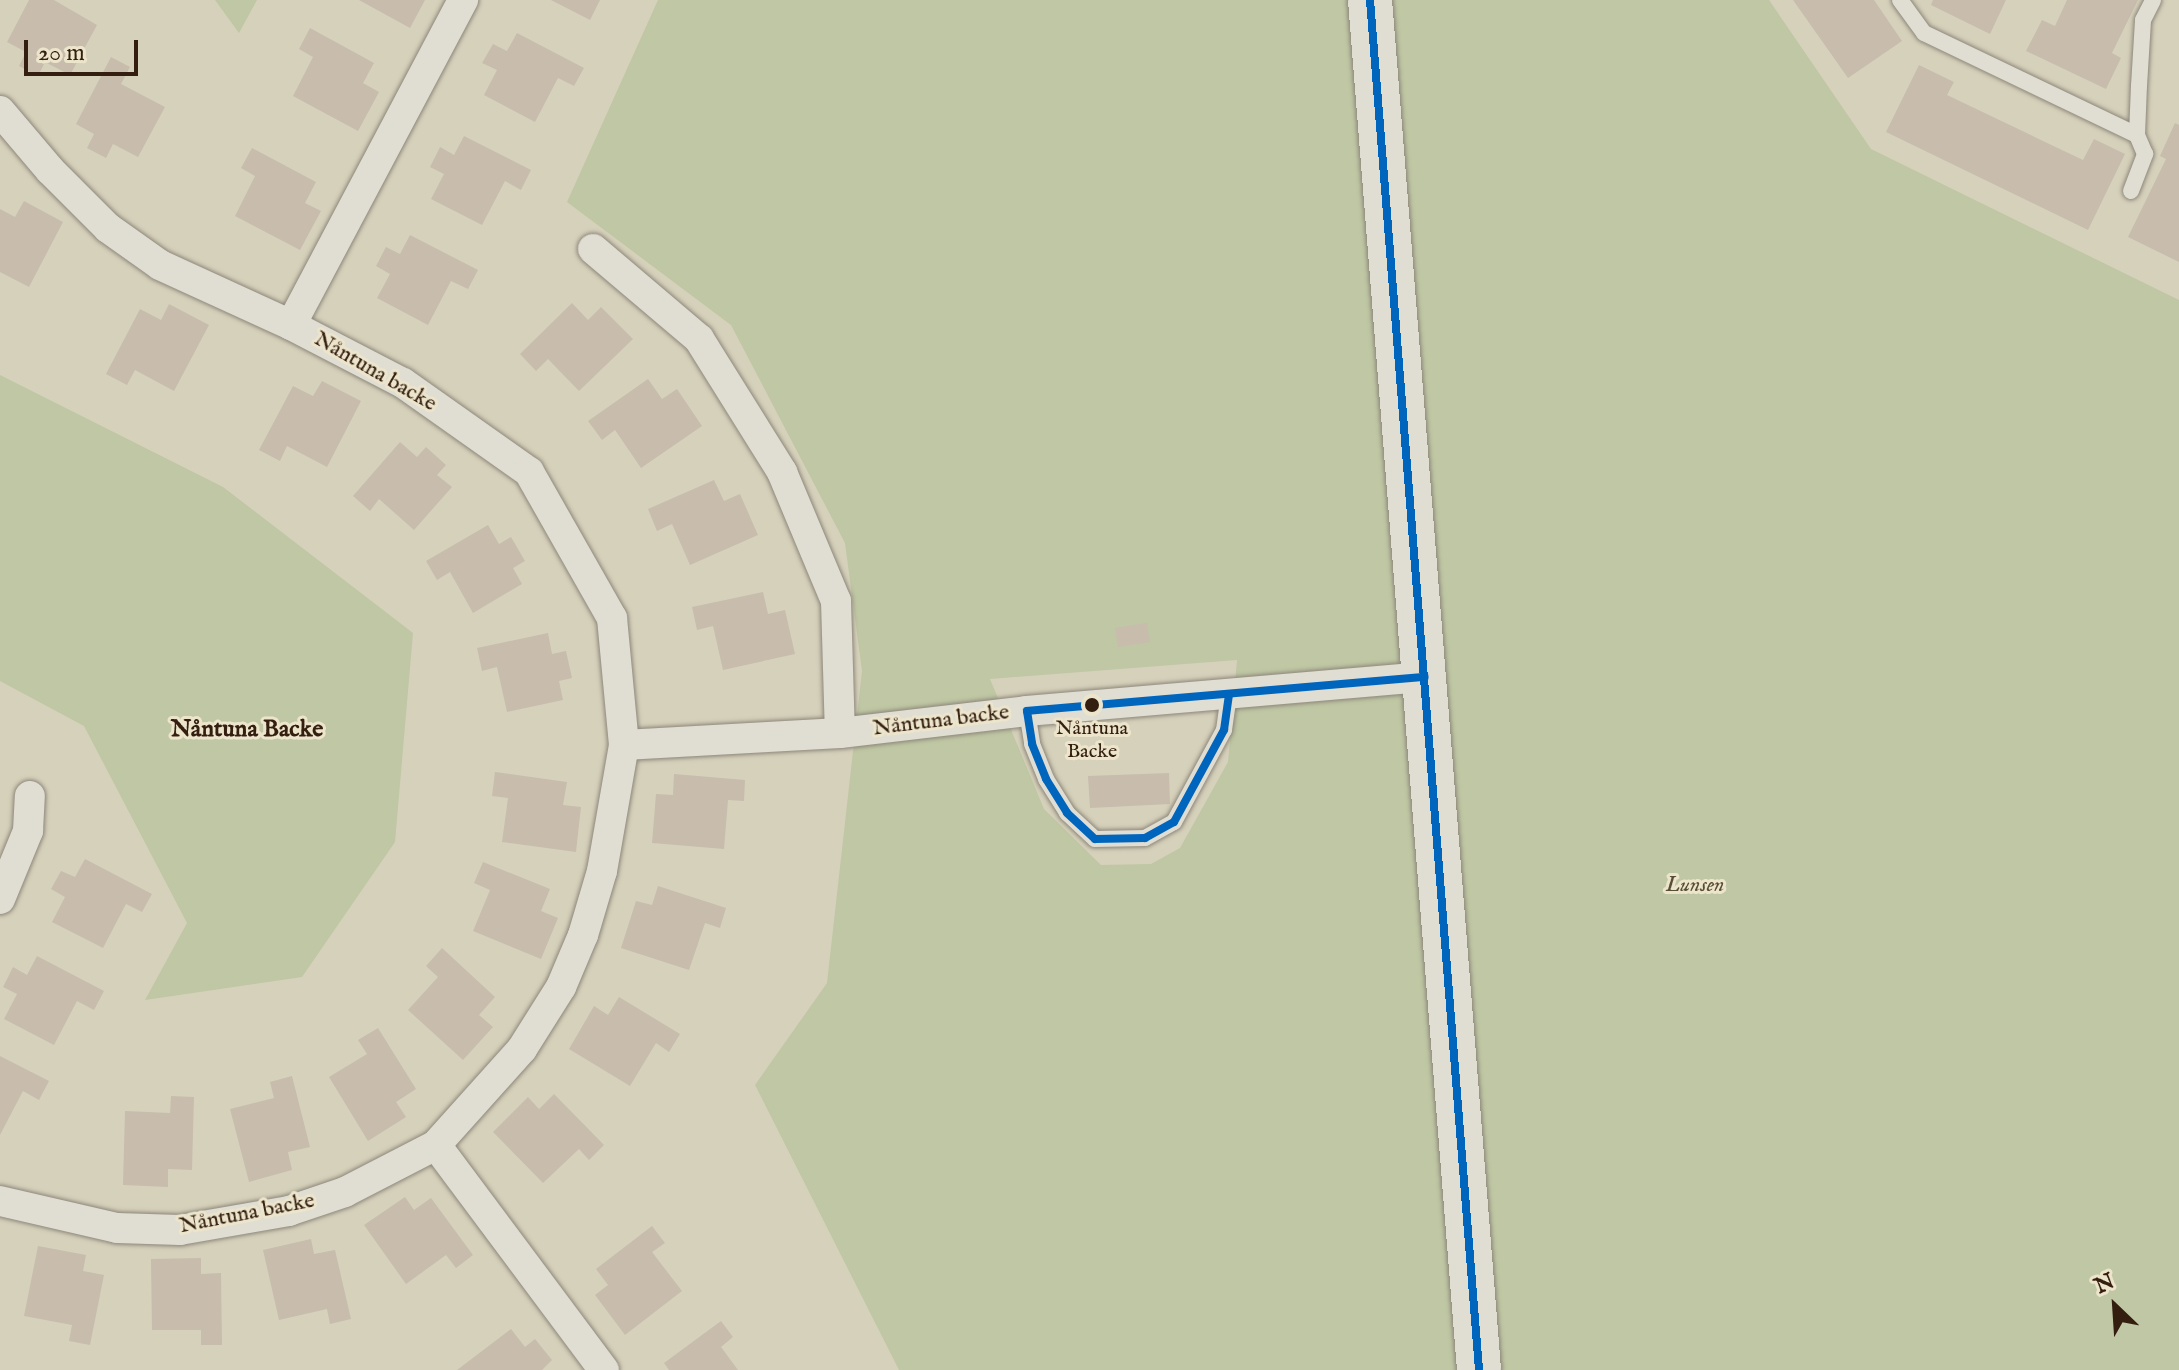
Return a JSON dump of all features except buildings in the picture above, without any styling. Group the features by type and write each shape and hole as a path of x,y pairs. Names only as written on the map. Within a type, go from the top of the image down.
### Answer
{"main road":[{"path":"1370,0 1479,1370"}],"street":[{"name":"Nåntuna backe","path":"291,325 463,0"},
{"name":"Nåntuna backe","path":"0,111 50,170 108,228 160,265 291,325 403,383 529,472 612,618 624,745 602,871 583,935 561,987 522,1049 436,1145 345,1192 289,1211 180,1230 117,1228 0,1201"},
{"name":"Nåntuna backe","path":"593,249 699,339 782,472 836,601 840,733"},
{"name":"Nåntuna backe","path":"624,745 840,733 1027,711 1425,677"},
{"path":"0,899 28,831 30,796"},
{"path":"436,1145 604,1370"}],"lane":[{"path":"1900,0 1924,33 2137,135"},
{"path":"2131,191 2145,154 2137,135 2143,20 2153,0"},
{"path":"1027,711 1032,744 1046,779 1067,813 1095,839 1145,838 1174,822 1224,730 1229,696"}],"green space":[{"path":"215,0 257,0 239,33"},
{"name":"Lunsen","path":"658,0 1769,0 1871,149 2179,300 2179,1370 899,1370 755,1085 827,983 862,671 845,543 731,325 567,202","holes":["1237,660 1228,762 1180,848 1151,864 1101,865 1044,809 990,679"]},
{"path":"0,375 223,487 413,633 395,842 302,977 145,1000 187,923 84,726 0,681"}],"transit line":[{"path":"1370,0 1479,1370"},
{"path":"1027,711 1425,677"},
{"path":"1027,711 1032,744 1046,779 1067,813 1095,839 1145,838 1174,822 1224,730 1229,696"}],"place":[{"name":"Nåntuna Backe","path":"1092,705"}],"district":[{"name":"Nåntuna Backe","path":"247,730"}]}
